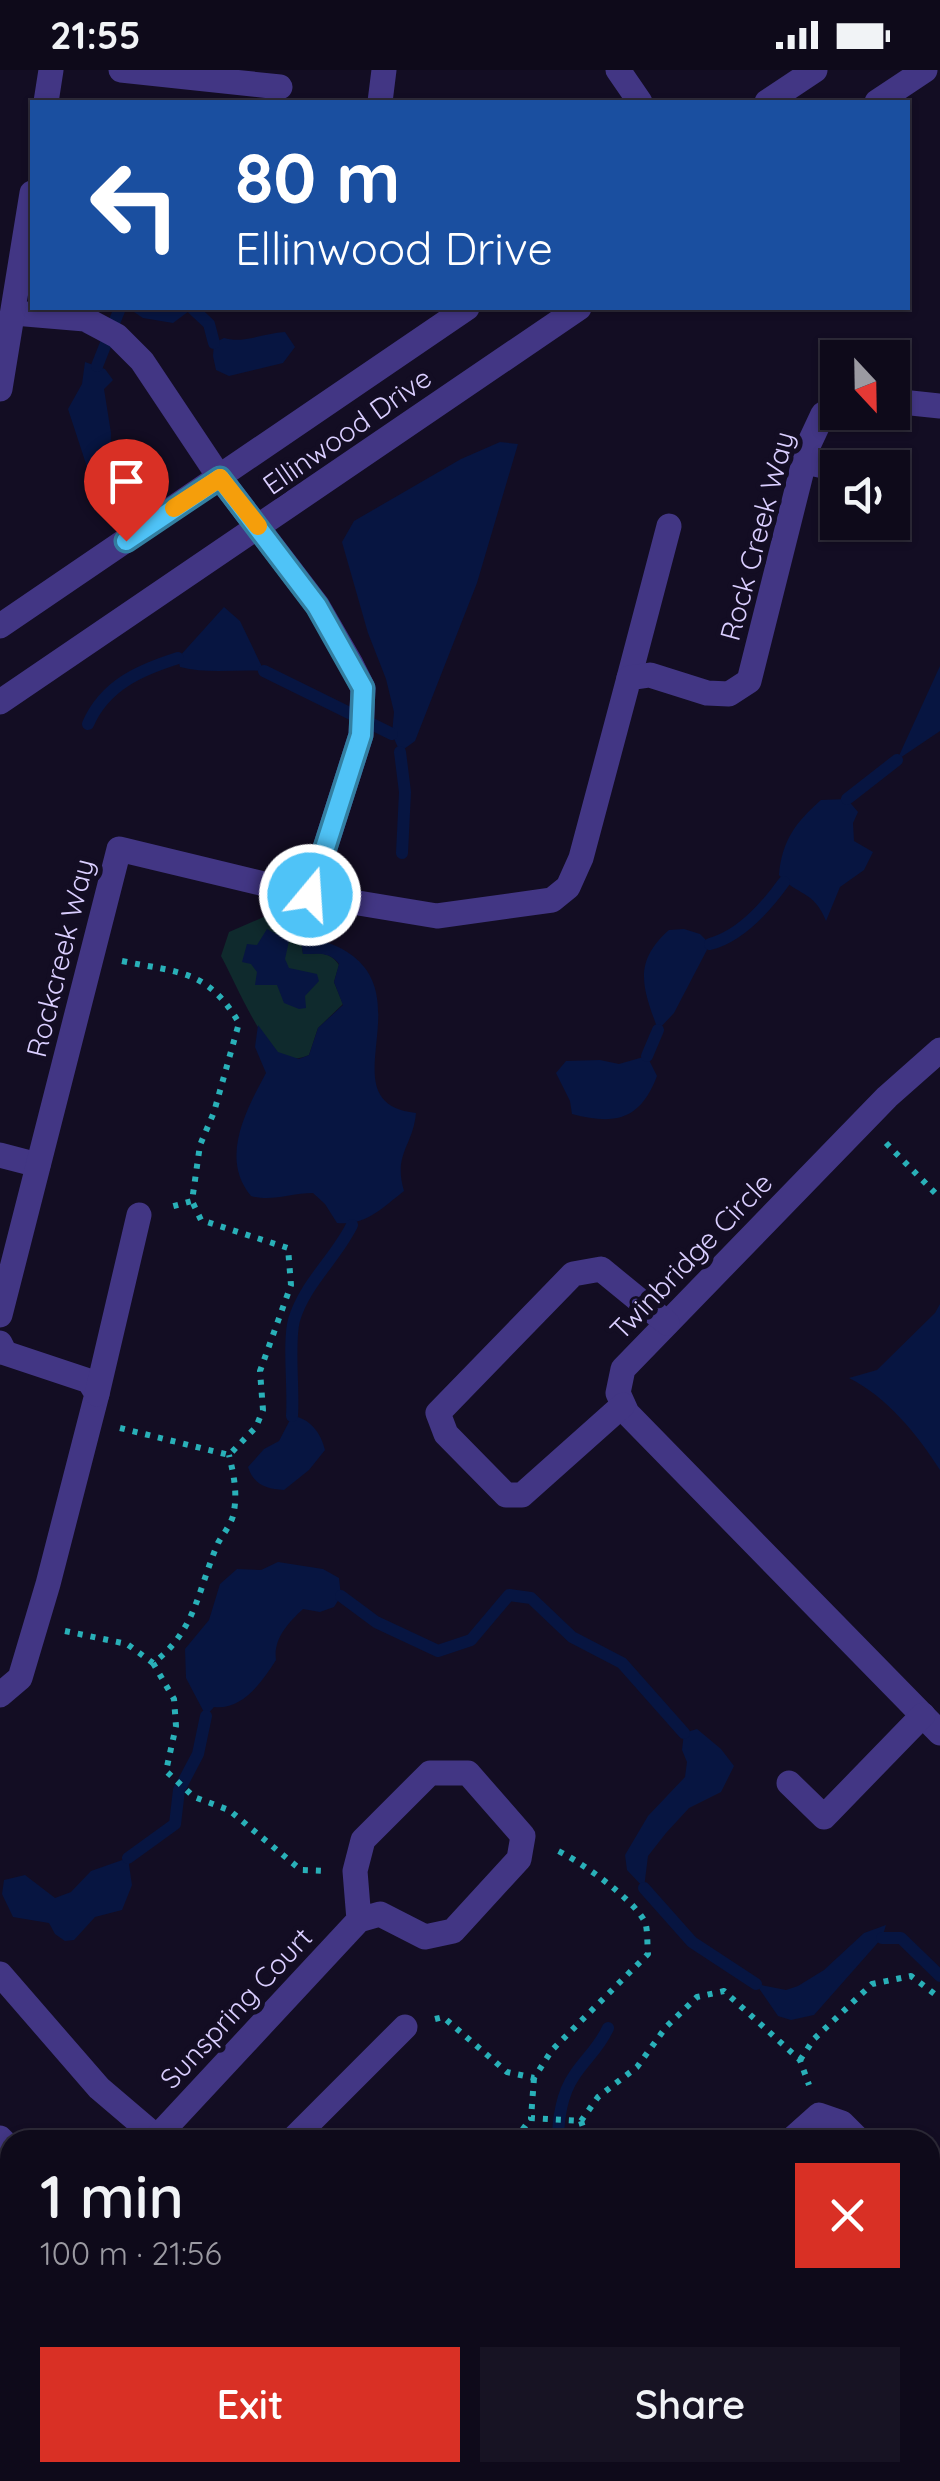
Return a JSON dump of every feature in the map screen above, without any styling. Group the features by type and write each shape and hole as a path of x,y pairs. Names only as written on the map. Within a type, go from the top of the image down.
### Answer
{"street":[{"path":"46,100 51,70"},
{"path":"121,70 281,87"},
{"path":"380,100 384,70"},
{"path":"618,70 639,100"},
{"path":"770,100 815,70"},
{"path":"880,100 925,70"},
{"path":"0,389 30,206"},
{"name":"Ellinwood Drive","path":"0,626 464,310"},
{"name":"Ellinwood Drive","path":"0,702 575,310"},
{"path":"14,313 85,319 117,336 142,362 220,478 317,606 351,664 363,688 361,735 310,895 436,916 552,900 568,887 580,858 669,526"},
{"path":"910,402 940,406"},
{"name":"Rock Creek Way","path":"629,678 650,675 707,693 729,694 749,680 805,462 820,422"},
{"path":"805,462 820,465"},
{"name":"Rockcreek Way","path":"0,1315 119,849 310,895"},
{"name":"Twinbridge Circle","path":"624,1404 618,1394 623,1369 864,1121 940,1050"},
{"path":"0,1155 38,1165"},
{"path":"0,1695 20,1678 36,1624 140,1216"},
{"path":"667,1323 601,1269 573,1274 438,1413 446,1434 506,1495 522,1495 624,1404 641,1427 931,1724 824,1817 788,1784"},
{"path":"0,1344 5,1353 89,1381 97,1394"},
{"path":"430,1773 468,1774 523,1836 519,1859 453,1931 425,1937 380,1914 358,1920 355,1872 364,1840 430,1773"},
{"name":"Sunspring Court","path":"166,2130 358,1920"},
{"path":"0,1974 99,2088 149,2130"},
{"path":"302,2130 405,2027"},
{"path":"803,2130 820,2115 842,2122 850,2130"}],"path":[{"path":"92,955 199,978 224,999 238,1024 214,1112 200,1145 192,1202 201,1220 288,1248 290,1284 260,1371 263,1410 256,1427 229,1455"},
{"path":"864,1121 940,1198"},
{"path":"140,1216 192,1202"},
{"path":"90,1420 229,1455"},
{"path":"153,1663 189,1625 219,1541 232,1519 236,1484 229,1455"},
{"path":"36,1624 127,1644 153,1663 174,1699 176,1726 166,1770 194,1797 229,1810 301,1870 355,1872"},
{"path":"523,1836 577,1858 618,1893 645,1922 648,1954 552,2050 534,2078 531,2118 523,2130"},
{"path":"800,2060 814,2039 872,1984 911,1976 940,1998"},
{"path":"581,2121 598,2097 637,2067 666,2026 696,1998 724,1990 800,2060 820,2115"},
{"path":"405,2027 442,2017 508,2072 534,2078"},
{"path":"531,2118 581,2121"},
{"path":"581,2121 584,2130"}],"green space":[{"path":"266,916 294,925 303,954 328,955 339,965 334,982 343,1004 318,1028 309,1055 301,1058 286,1057 270,1045 221,956 229,932"}],"water":[{"path":"131,310 190,310 173,323 143,318"},
{"path":"285,332 295,347 283,363 229,376 216,370 214,343 224,338 246,339"},
{"path":"85,362 105,369 113,380 104,389 111,433 110,468 100,472 87,467 68,409 82,384"},
{"path":"500,442 518,444 477,583 415,741 400,752 392,734 394,712 386,679 368,633 342,542 354,521 461,459"},
{"path":"224,607 240,621 264,671 180,667 178,658"},
{"path":"940,666 940,731 897,760"},
{"path":"847,799 858,812 853,823 854,841 873,852 864,870 840,887 826,921 811,898 779,875 781,863 791,833 812,808 821,800"},
{"path":"267,929 289,941 285,959 289,968 317,974 319,981 305,996 306,1008 284,1003 277,985 255,985 257,972 251,964 242,962 247,944 257,945"},
{"path":"669,930 700,934 710,944 674,1013 658,1030 645,989 645,965 657,942"},
{"path":"300,935 345,951 369,974 378,1002 376,1085 388,1103 416,1113 402,1159 404,1191 357,1222 337,1223 313,1193 251,1196 237,1166 239,1134 266,1073 255,1047 258,1025 278,1052 299,1059 309,1055 318,1028 343,1005 334,982 339,964 327,955 303,954"},
{"path":"647,1056 657,1076 634,1111 613,1119 572,1114 556,1073 566,1061 619,1064"},
{"path":"940,1304 940,1470 900,1418 876,1395 849,1378 877,1370"},
{"path":"292,1416 314,1427 325,1450 309,1470 284,1490 266,1487 257,1482 248,1467 264,1449 279,1441"},
{"path":"278,1562 323,1569 339,1578 341,1596 334,1607 320,1612 303,1609 283,1632 276,1660 258,1685 243,1699 214,1707 206,1716 186,1678 185,1649 209,1620 220,1584 237,1569 261,1570"},
{"path":"697,1729 734,1766 721,1792 689,1808 648,1856 644,1888 627,1870 625,1855 648,1816 685,1777 684,1733"},
{"path":"128,1858 132,1885 122,1910 95,1917 74,1940 65,1941 49,1923 13,1917 2,1894 4,1880 25,1875 55,1898 71,1892 91,1871"},
{"path":"886,1925 882,1938 814,2015 791,2020 778,2016 756,1984 786,1990 798,1986 824,1970 864,1933"}],"waterway":[{"path":"97,366 119,310"},
{"path":"194,310 209,324 214,343"},
{"path":"88,724 114,689 150,668 178,658"},
{"path":"264,671 392,734"},
{"path":"400,752 405,792 402,853"},
{"path":"847,799 897,760"},
{"path":"710,944 742,927 784,882"},
{"path":"647,1056 658,1030"},
{"path":"292,1416 294,1320 305,1294 352,1225"},
{"path":"341,1596 376,1622 438,1651 471,1640 509,1595 531,1598 572,1637 622,1663 684,1733"},
{"path":"128,1858 175,1824 179,1790 198,1754 206,1716"},
{"path":"644,1888 692,1942 756,1984"},
{"path":"882,1938 901,1938 940,1976"},
{"path":"559,2130 566,2090 608,2028"}],"slow traffic":[{"path":"174,508 220,478 258,526"}],"route":[{"path":"126,541 220,478 317,606 351,664 363,688 361,735 310,895"}]}
